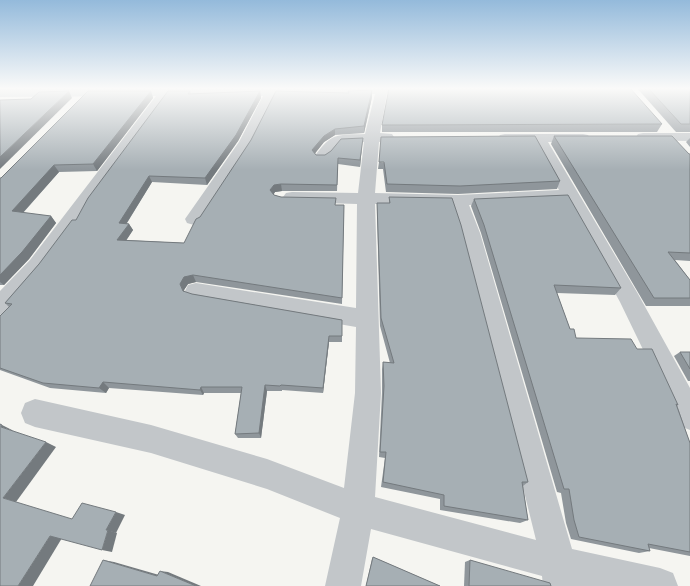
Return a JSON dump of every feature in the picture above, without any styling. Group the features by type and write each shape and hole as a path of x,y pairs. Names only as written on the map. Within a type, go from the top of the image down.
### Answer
{"street":[{"path":"0,306 37,265 149,115"},
{"path":"194,219 232,165 252,133 260,115"},
{"path":"343,586 358,509 368,393 366,199 372,137 377,115"},
{"path":"633,137 668,132 690,137"},
{"path":"668,132 686,153"},
{"path":"322,158 335,141 340,139 372,137 404,138"},
{"path":"490,138 593,138"},
{"path":"538,138 630,300 690,416"},
{"path":"282,197 458,200 570,195"},
{"path":"458,200 470,233 560,574"},
{"path":"196,291 367,318"},
{"path":"35,413 151,439 267,474 358,509 560,574 660,586"}],"building":[{"path":"0,115 44,115 0,157"},
{"path":"64,115 132,115 93,164 54,165 12,211 51,216 22,252 0,275 1,178"},
{"path":"150,115 247,115 236,135 205,178 149,176 119,223 129,224 117,240 184,243 196,219 200,217 251,140 264,115 366,115 364,126 335,129 324,136 312,150 316,155 325,155 331,151 341,139 363,138 360,160 338,158 337,185 281,184 274,185 270,190 274,195 281,197 336,198 335,205 344,205 342,298 193,275 184,277 180,284 183,291 192,294 342,320 342,336 329,336 323,388 265,385 259,433 235,434 242,387 201,387 200,390 103,382 99,388 43,383 0,368 0,316 12,304 5,303 39,264 72,220 76,220 88,198"},
{"path":"384,115 654,115 662,124 382,125"},
{"path":"673,115 690,115 690,124 681,124"},
{"path":"535,136 560,181 460,186 387,184 384,162 379,162 381,137"},
{"path":"554,136 672,136 690,154 690,253 668,252 690,280 690,298 654,298"},
{"path":"568,195 621,288 554,285 570,329 574,329 576,338 631,339 637,349 652,349 678,405 676,404 690,443 690,552 648,544 650,551 579,537 574,520 569,489 564,489 484,225 474,199"},
{"path":"389,197 452,198 461,225 528,482 522,482 528,520 444,506 444,495 383,482 386,452 380,452 384,386 383,362 394,363 381,318 377,203 390,203"},
{"path":"680,352 690,352 690,369"},
{"path":"0,424 2,425 1,427 46,442 3,498 72,519 82,503 116,512 106,530 108,530 102,550 50,536 18,586 0,586"},
{"path":"373,557 440,586 366,586"},
{"path":"103,560 157,576 160,571 196,586 90,586"},
{"path":"470,560 550,583 551,586 469,586"}]}
